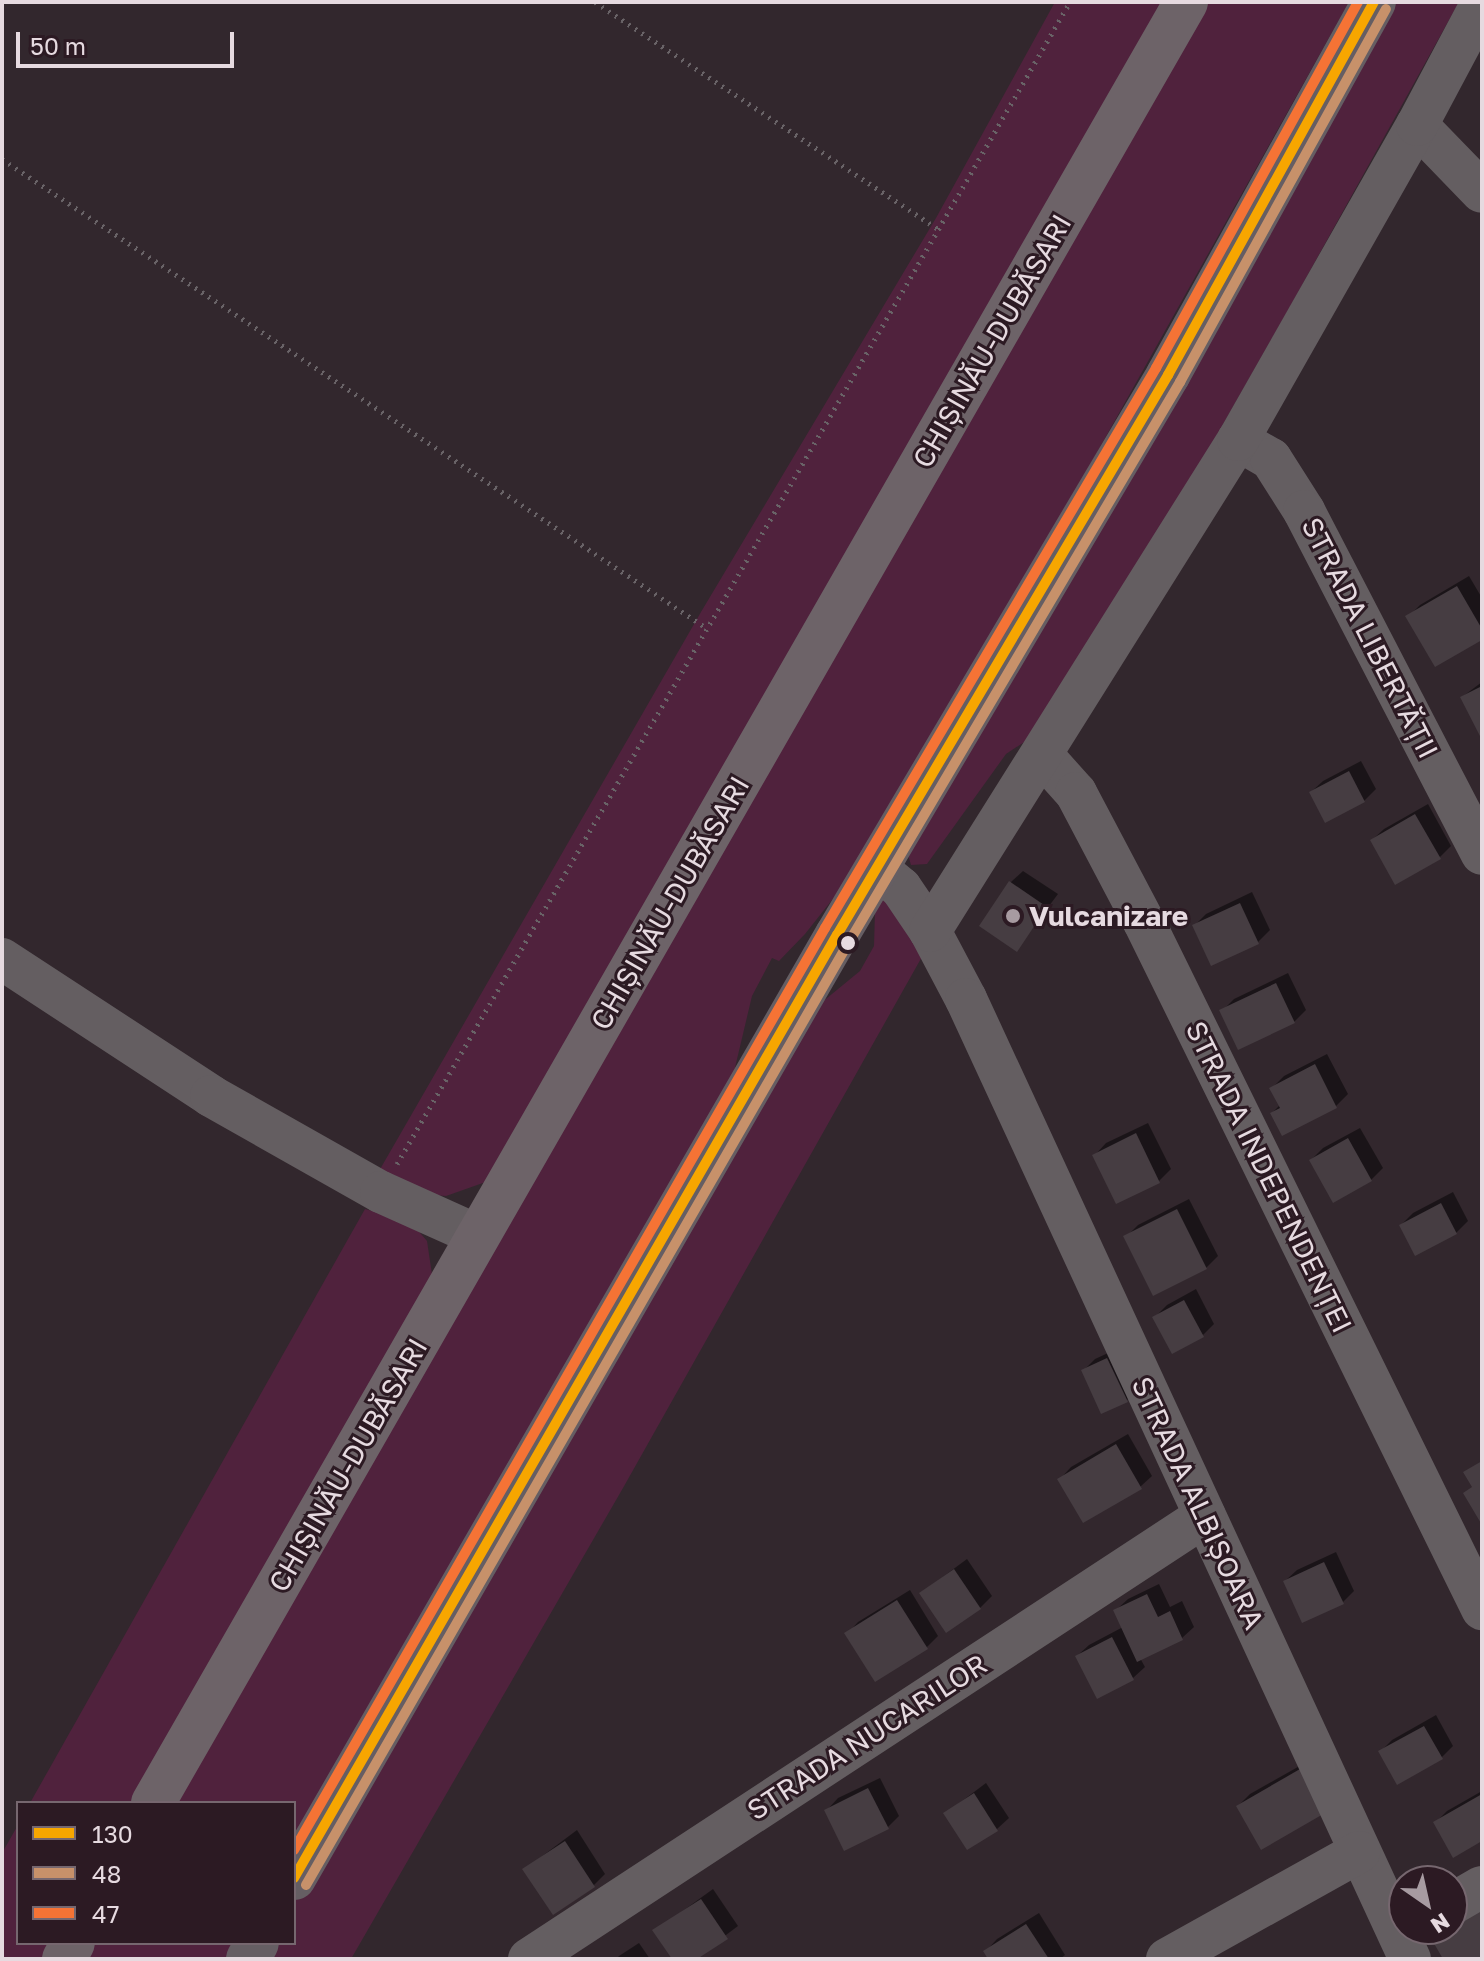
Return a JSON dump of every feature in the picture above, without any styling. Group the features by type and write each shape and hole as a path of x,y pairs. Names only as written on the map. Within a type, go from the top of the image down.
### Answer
{"highway":[{"name":"CHIȘINĂU-DUBĂSARI","path":"154,1801 1186,2"}],"main road":[{"path":"296,1875 877,868 1168,375 1374,2"}],"street":[{"path":"930,931 1238,440 1417,125 1482,3"},
{"path":"1417,125 1482,192"},
{"name":"STRADA LIBERTĂȚII","path":"1238,440 1271,459 1304,511 1482,854"},
{"name":"STRADA INDEPENDENȚEI","path":"1042,755 1076,793 1144,922 1482,1609"},
{"name":"STRADA ALBIȘOARA","path":"877,868 901,888 930,931 966,999 1388,1915"},
{"path":"2,959 211,1096 381,1192 479,1236"},
{"name":"STRADA NUCARILOR","path":"529,1959 1205,1516"},
{"path":"1167,1959 1359,1852"}],"path":[{"path":"595,2 939,230"},
{"path":"381,1192 705,627 1070,2"},
{"path":"2,159 705,627"}],"shaded area":[{"path":"1055,2 1171,2 497,1178 446,1196 433,1195 379,1171 701,612 936,218"},
{"path":"1204,2 1349,2 1095,456 843,886 779,961 772,958 752,996 729,1093 296,1851 296,1801 172,1801"},
{"path":"1388,2 1459,2 1053,723 1006,754 927,864 911,865 906,848"},
{"path":"883,898 923,955 623,1488 351,1959 262,1959 270,1945 296,1945 296,1899 810,1012 860,971 874,946 875,911"},
{"path":"365,1209 410,1221 427,1241 433,1281 137,1801 31,1801"},
{"path":"16,1828 16,1945 55,1945 46,1959 2,1959 2,1853"},
{"path":"90,1945 241,1945 233,1959 82,1959"}],"building":[{"path":"1457,586 1482,629 1482,640 1435,667 1405,616"},
{"path":"1482,686 1482,740 1460,697"},
{"path":"1349,771 1365,802 1325,823 1309,792"},
{"path":"1415,814 1441,859 1395,885 1370,840"},
{"name":"Vulcanizare","path":"1009,881 1047,907 1017,952 979,926"},
{"path":"1240,903 1259,944 1211,966 1192,925"},
{"path":"1276,983 1295,1023 1238,1050 1219,1010"},
{"path":"1315,1064 1337,1108 1282,1136 1270,1113 1280,1108 1269,1088"},
{"path":"1136,1133 1160,1183 1116,1204 1092,1155"},
{"path":"1348,1138 1372,1181 1333,1203 1309,1160"},
{"path":"1441,1203 1457,1234 1415,1256 1399,1225"},
{"path":"1177,1209 1207,1269 1153,1296 1123,1236"},
{"path":"1184,1300 1204,1337 1172,1354 1152,1317"},
{"path":"1107,1358 1128,1402 1101,1414 1081,1370"},
{"path":"1116,1444 1142,1489 1083,1523 1057,1479"},
{"path":"1482,1461 1482,1525 1463,1493 1472,1487 1463,1472"},
{"path":"1324,1562 1344,1604 1302,1623 1283,1581"},
{"path":"954,1569 981,1609 946,1633 919,1593"},
{"path":"1147,1594 1158,1617 1170,1611 1183,1640 1137,1662 1113,1610"},
{"path":"897,1600 928,1649 875,1682 844,1633"},
{"path":"1112,1637 1134,1680 1097,1699 1075,1656"},
{"path":"1424,1726 1443,1759 1397,1785 1378,1751"},
{"path":"1300,1769 1325,1813 1261,1850 1236,1806"},
{"path":"868,1788 889,1829 844,1851 824,1810"},
{"path":"974,1793 998,1831 967,1850 943,1813"},
{"path":"1482,1794 1482,1841 1453,1858 1433,1822"},
{"path":"565,1841 595,1887 553,1915 522,1869"},
{"path":"701,1899 728,1939 697,1959 672,1959 652,1930"},
{"path":"1482,1903 1482,1959 1443,1959 1435,1945 1468,1945 1468,1911"},
{"path":"1026,1924 1049,1959 988,1959 983,1951"}],"transit line":[{"name":"47","path":"296,1847 825,928 1156,368 1358,2"},
{"name":"130","path":"296,1875 837,935 1168,375 1374,2"},
{"name":"48","path":"306,1885 849,942 1180,382 1386,9"}],"place":[{"name":"Vulcanizare","path":"1013,916"}]}
